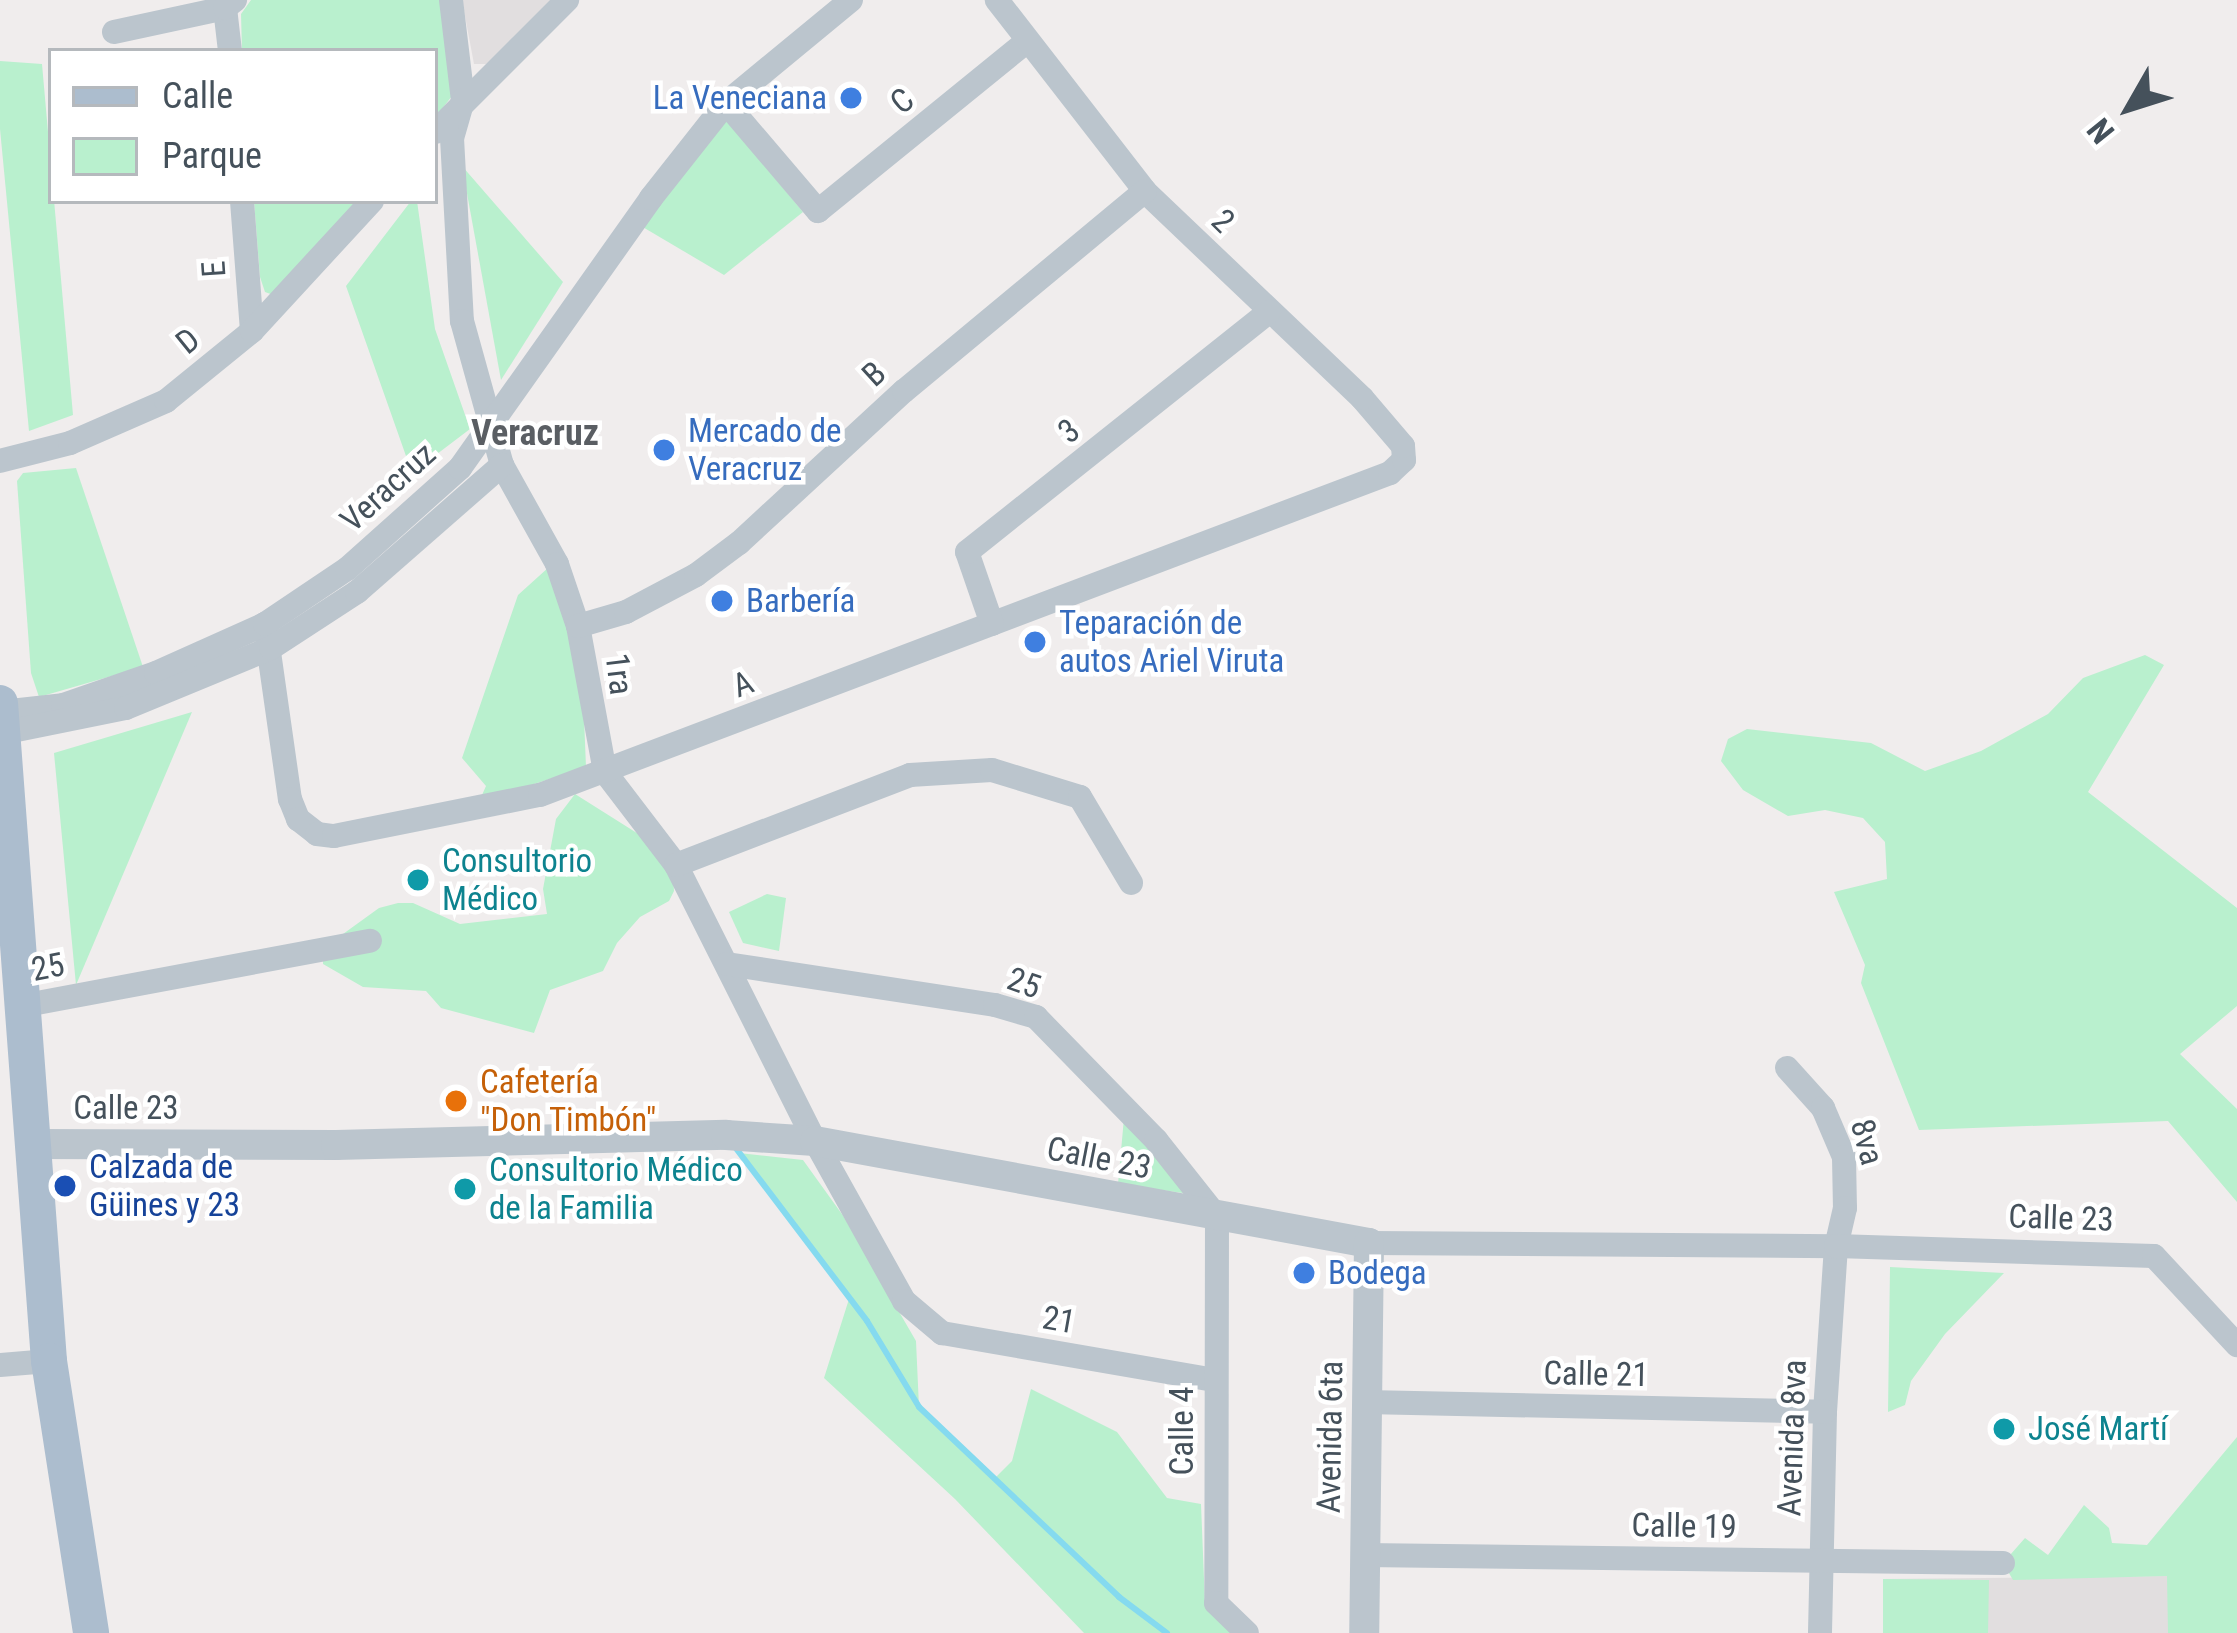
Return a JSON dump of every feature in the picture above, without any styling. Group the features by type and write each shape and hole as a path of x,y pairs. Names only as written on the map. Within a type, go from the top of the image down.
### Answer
{"main road":[{"path":"1,716 8,930 21,1006 49,1360 92,1633"}],"street":[{"name":"1ra","path":"451,0 464,100 452,138 462,321 502,465 557,564 578,626 592,724 605,772 676,865 815,1141 904,1301"},
{"path":"438,128 567,0"},
{"name":"Veracruz","path":"268,636 460,468 624,236 727,103 851,0"},
{"name":"2","path":"997,0 1145,190 1362,398 1403,446 1404,460 1390,473"},
{"path":"114,32 230,4 230,48"},
{"name":"C","path":"727,103 818,211 1027,41"},
{"name":"B","path":"578,626 643,603 695,575 739,543 904,391 1145,190"},
{"name":"E","path":"242,204 252,332"},
{"name":"D","path":"0,461 70,443 166,401 252,332 368,204"},
{"name":"3","path":"992,624 967,552 1269,312"},
{"name":"Veracruz","path":"1,716 85,699 268,636 357,592 502,465"},
{"name":"A","path":"268,636 290,799 298,819 317,834 334,836 476,811 605,772 1390,473"},
{"path":"676,865 910,775 992,770 1080,797 1131,883"},
{"name":"25","path":"21,1006 370,941"},
{"name":"25","path":"727,964 994,1005 1036,1017 1156,1140 1217,1216"},
{"name":"8va","path":"1787,1068 1823,1108 1844,1157 1845,1208 1836,1246"},
{"name":"Calle 23","path":"32,1144 336,1144 726,1135 815,1141 1370,1243 1836,1246 2154,1256 2237,1345"},
{"name":"Calle 4","path":"1217,1216 1216,1603 1246,1633"},
{"name":"Avenida 6ta","path":"1364,1633 1370,1243"},
{"name":"Avenida 8va","path":"1820,1633 1825,1412 1836,1246"},
{"name":"21","path":"904,1301 942,1334 1214,1380"},
{"path":"0,1365 49,1360"},
{"name":"Calle 21","path":"1365,1402 1825,1412"},
{"name":"Calle 19","path":"1364,1555 2003,1563"}],"shaded area":[{"path":"462,0 556,0 504,50 486,64 474,64"},
{"path":"2168,1576 2168,1633 1883,1633 1883,1579"}],"green space":[{"path":"251,0 444,0 452,96 438,114 438,48 242,48 241,14"},
{"path":"0,61 42,64 48,204 54,204 73,415 29,431 0,129"},
{"path":"727,120 803,212 724,275 641,226"},
{"path":"462,166 563,282 501,380"},
{"path":"254,204 358,204 276,296 265,292"},
{"path":"409,204 417,204 435,329 470,429 412,473 346,286"},
{"path":"76,468 143,667 39,697 31,673 17,481 23,473"},
{"path":"549,567 564,606 583,693 586,767 519,789 482,795 486,786 462,758 518,595"},
{"path":"2145,655 2164,665 2088,792 2237,908 2237,1006 2180,1054 2237,1109 2237,1202 2168,1121 1919,1130 1861,983 1865,965 1834,892 1887,879 1885,842 1863,818 1825,810 1788,816 1743,790 1721,761 1728,739 1747,729 1871,743 1925,771 1981,751 2048,714 2083,678"},
{"path":"192,712 76,985 54,753"},
{"path":"575,794 640,835 673,876 674,891 669,901 640,917 617,943 603,971 550,990 534,1033 441,1008 426,991 363,987 323,964 323,950 379,908 398,903 413,903 460,924 547,914 543,889 556,819"},
{"path":"767,894 786,898 779,951 743,943 729,912"},
{"path":"1124,1118 1190,1194 1118,1184"},
{"path":"739,1153 803,1160 844,1217 916,1341 919,1407 995,1478 1012,1461 1031,1389 1117,1432 1167,1498 1201,1504 1205,1604 1233,1633 1084,1633 955,1499 824,1378 849,1299"},
{"path":"1890,1267 2004,1273 1945,1334 1911,1381 1905,1405 1888,1412"},
{"path":"2237,1437 2237,1633 2168,1633 2167,1576 2013,1580 2003,1563 2025,1538 2048,1555 2084,1505 2109,1528 2112,1543 2147,1545"},
{"path":"1883,1579 1989,1580 1988,1633 1883,1633"}],"waterway":[{"path":"735,1147 867,1321 919,1407 1119,1597 1167,1633"}],"place":[{"name":"La Veneciana","path":"851,98"},
{"name":"Mercado de Veracruz","path":"664,450"},
{"name":"Barbería","path":"722,601"},
{"name":"Teparación de autos Ariel Viruta","path":"1035,642"},
{"name":"Consultorio Médico","path":"418,880"},
{"name":"Cafetería \"Don Timbón\"","path":"456,1101"},
{"name":"Calzada de Güines y 23","path":"65,1186"},
{"name":"Consultorio Médico de la Familia","path":"465,1189"},
{"name":"Bodega","path":"1304,1273"},
{"name":"José Martí","path":"2004,1429"}],"district":[{"name":"Veracruz","path":"535,434"}]}
